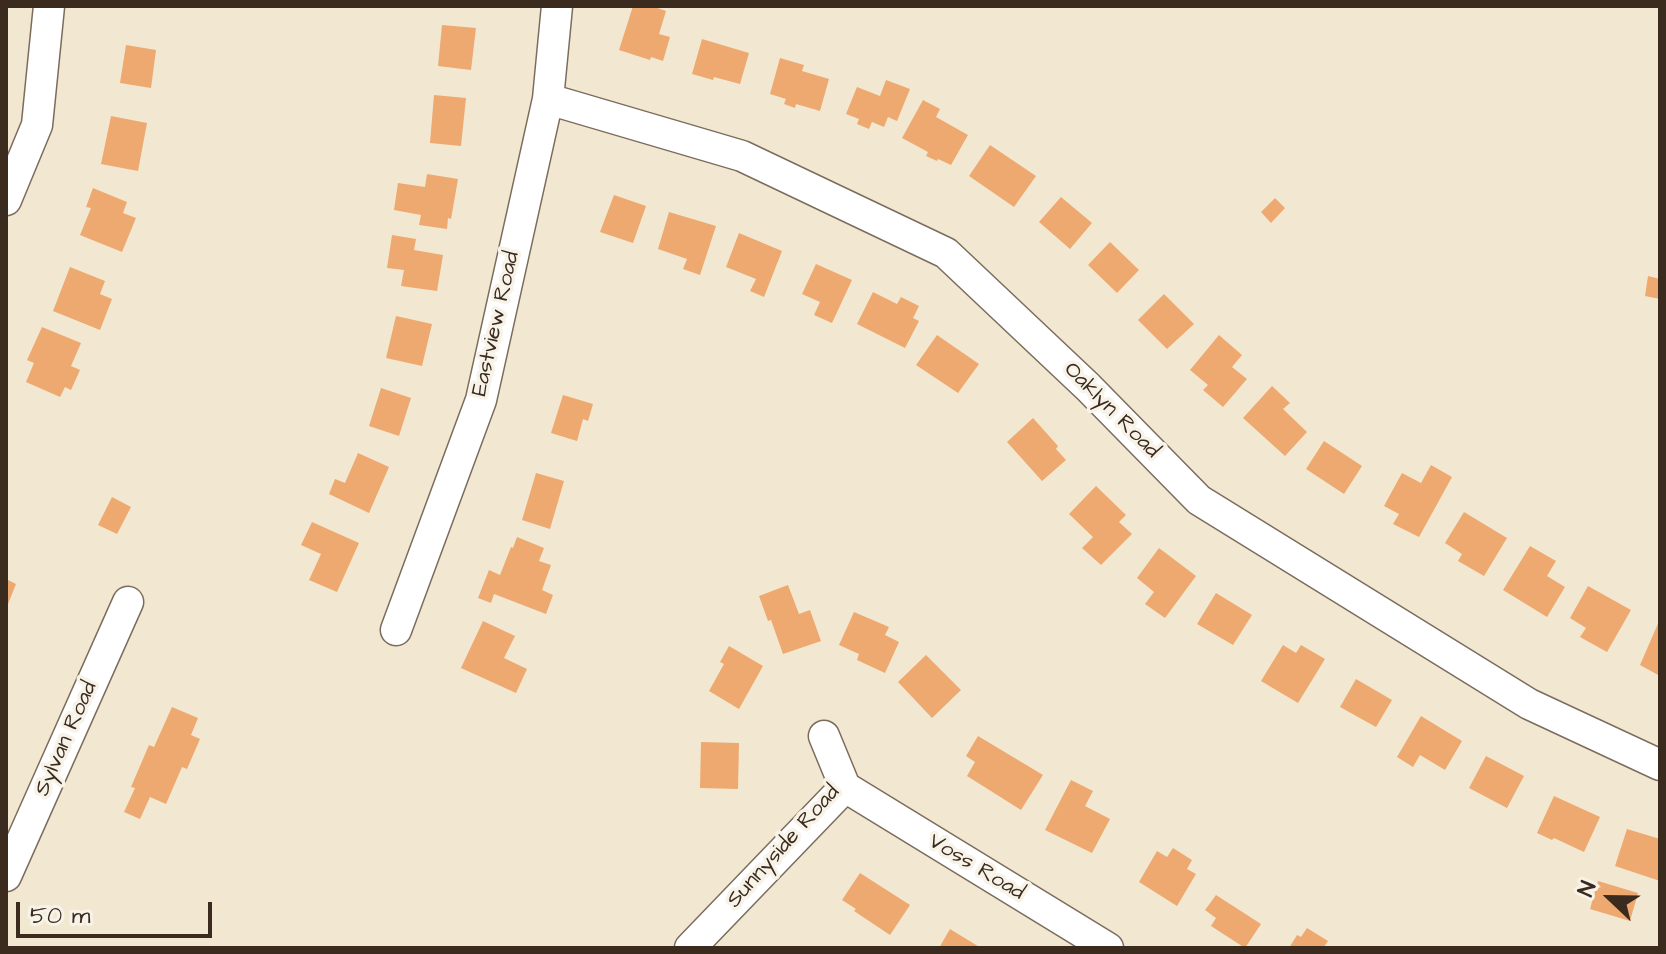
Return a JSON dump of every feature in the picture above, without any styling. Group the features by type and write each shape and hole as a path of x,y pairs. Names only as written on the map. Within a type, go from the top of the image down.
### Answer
{"street":[{"path":"6,200 37,125 49,6"},
{"name":"Eastview Road","path":"396,630 481,400 548,99 557,6"},
{"name":"Oaklyn Road","path":"548,99 742,156 946,253 1088,387 1199,500 1529,704 1660,765"},
{"name":"Sylvan Road","path":"6,876 128,602"},
{"name":"Sunnyside Road","path":"690,948 845,787 824,736"},
{"name":"Voss Road","path":"845,787 1108,948"}],"building":[{"path":"633,6 652,6 666,11 659,34 670,37 663,61 619,50"},
{"path":"442,25 476,28 471,70 438,66"},
{"path":"702,39 749,53 740,84 692,74"},
{"path":"126,45 156,50 151,88 120,83"},
{"path":"780,58 804,65 802,71 829,79 820,111 796,104 795,108 784,104 786,99 770,94"},
{"path":"886,80 910,89 897,121 888,117 884,127 872,122 869,129 857,124 859,119 846,114 857,87 880,96"},
{"path":"434,95 466,98 461,146 430,143"},
{"path":"923,100 940,109 936,117 968,135 951,165 926,156 928,152 902,138"},
{"path":"111,116 147,123 138,171 101,164"},
{"path":"990,145 1036,176 1014,207 969,176"},
{"path":"427,174 458,179 447,229 419,225 421,215 394,210 398,183 425,187"},
{"path":"93,188 127,202 123,213 136,218 122,252 80,235 91,208 86,207"},
{"path":"614,195 646,206 633,243 600,232"},
{"path":"1061,197 1092,223 1070,249 1039,222"},
{"path":"1275,198 1285,208 1271,223 1261,212"},
{"path":"669,212 716,226 700,275 683,269 687,259 658,249"},
{"path":"739,233 782,251 764,297 750,291 756,279 726,267"},
{"path":"392,235 416,239 414,250 443,255 437,291 401,286 404,270 387,268"},
{"path":"1110,242 1139,270 1117,293 1088,265"},
{"path":"816,264 852,280 832,323 814,315 820,302 802,294"},
{"path":"70,267 105,281 100,294 112,299 100,330 53,311"},
{"path":"1648,276 1660,279 1660,299 1645,296"},
{"path":"873,292 897,304 901,297 919,306 913,318 919,321 905,348 857,324"},
{"path":"1164,294 1194,324 1167,349 1138,320"},
{"path":"396,316 432,324 422,366 386,358"},
{"path":"42,327 81,343 71,366 80,370 71,390 65,387 60,397 26,382 34,363 27,360"},
{"path":"937,335 979,364 958,393 916,365"},
{"path":"1219,335 1242,355 1232,367 1247,379 1223,407 1203,390 1208,385 1190,370"},
{"path":"1272,386 1290,403 1283,409 1307,432 1285,456 1243,418"},
{"path":"381,388 411,398 399,436 369,426"},
{"path":"563,395 593,404 588,421 583,419 577,441 551,433"},
{"path":"1033,418 1066,460 1042,481 1007,442"},
{"path":"1324,441 1362,466 1344,494 1306,469"},
{"path":"358,453 389,467 369,513 329,494 335,479 345,483"},
{"path":"1431,465 1452,477 1419,537 1393,524 1399,514 1384,506 1402,473 1421,483"},
{"path":"536,473 564,481 550,529 522,520"},
{"path":"1096,486 1126,515 1119,522 1132,534 1101,565 1082,548 1093,537 1069,514"},
{"path":"112,497 131,507 117,534 98,525"},
{"path":"1464,512 1507,538 1484,576 1458,561 1462,554 1445,543"},
{"path":"312,522 359,543 337,592 309,580 321,554 301,545"},
{"path":"517,537 544,548 539,561 551,565 542,590 553,595 546,614 494,594 491,603 478,598 489,570 500,575"},
{"path":"1530,546 1556,561 1547,576 1565,587 1547,617 1503,590"},
{"path":"1159,548 1196,576 1165,618 1145,604 1154,592 1137,578"},
{"path":"6,579 16,584 6,609"},
{"path":"788,585 799,614 810,610 821,641 783,654 759,596"},
{"path":"1588,586 1631,610 1607,652 1580,637 1586,628 1570,618"},
{"path":"1216,593 1252,615 1233,645 1197,624"},
{"path":"854,612 889,627 885,635 899,642 885,673 857,660 859,654 839,645"},
{"path":"1660,619 1660,676 1640,665"},
{"path":"483,621 515,636 504,658 527,669 516,693 461,668"},
{"path":"1283,645 1296,653 1301,645 1325,659 1298,703 1261,681"},
{"path":"729,646 763,666 739,709 709,691 724,664 720,662"},
{"path":"926,655 961,690 932,718 898,682"},
{"path":"1356,679 1392,700 1376,727 1340,707"},
{"path":"172,707 198,718 191,735 200,739 187,769 182,767 166,804 150,797 140,819 124,812 135,788 131,787 149,745 154,747"},
{"path":"1421,716 1462,741 1445,770 1420,755 1413,767 1397,757"},
{"path":"978,736 1043,775 1021,810 967,776 975,762 966,756"},
{"path":"701,742 739,743 738,789 700,788"},
{"path":"1486,756 1524,776 1507,808 1469,788"},
{"path":"1071,780 1093,791 1085,806 1110,819 1092,853 1045,830"},
{"path":"1554,796 1600,817 1584,852 1537,833"},
{"path":"1627,829 1660,839 1660,881 1615,866"},
{"path":"1173,848 1192,860 1187,869 1196,874 1177,906 1139,882 1157,851 1167,857"},
{"path":"860,873 910,905 890,935 842,900"},
{"path":"1598,881 1638,893 1630,921 1590,909"},
{"path":"1216,895 1261,924 1245,948 1211,926 1216,918 1205,910"},
{"path":"1307,928 1328,941 1323,948 1289,948 1297,935 1301,937"},
{"path":"950,929 981,948 939,948"}]}
